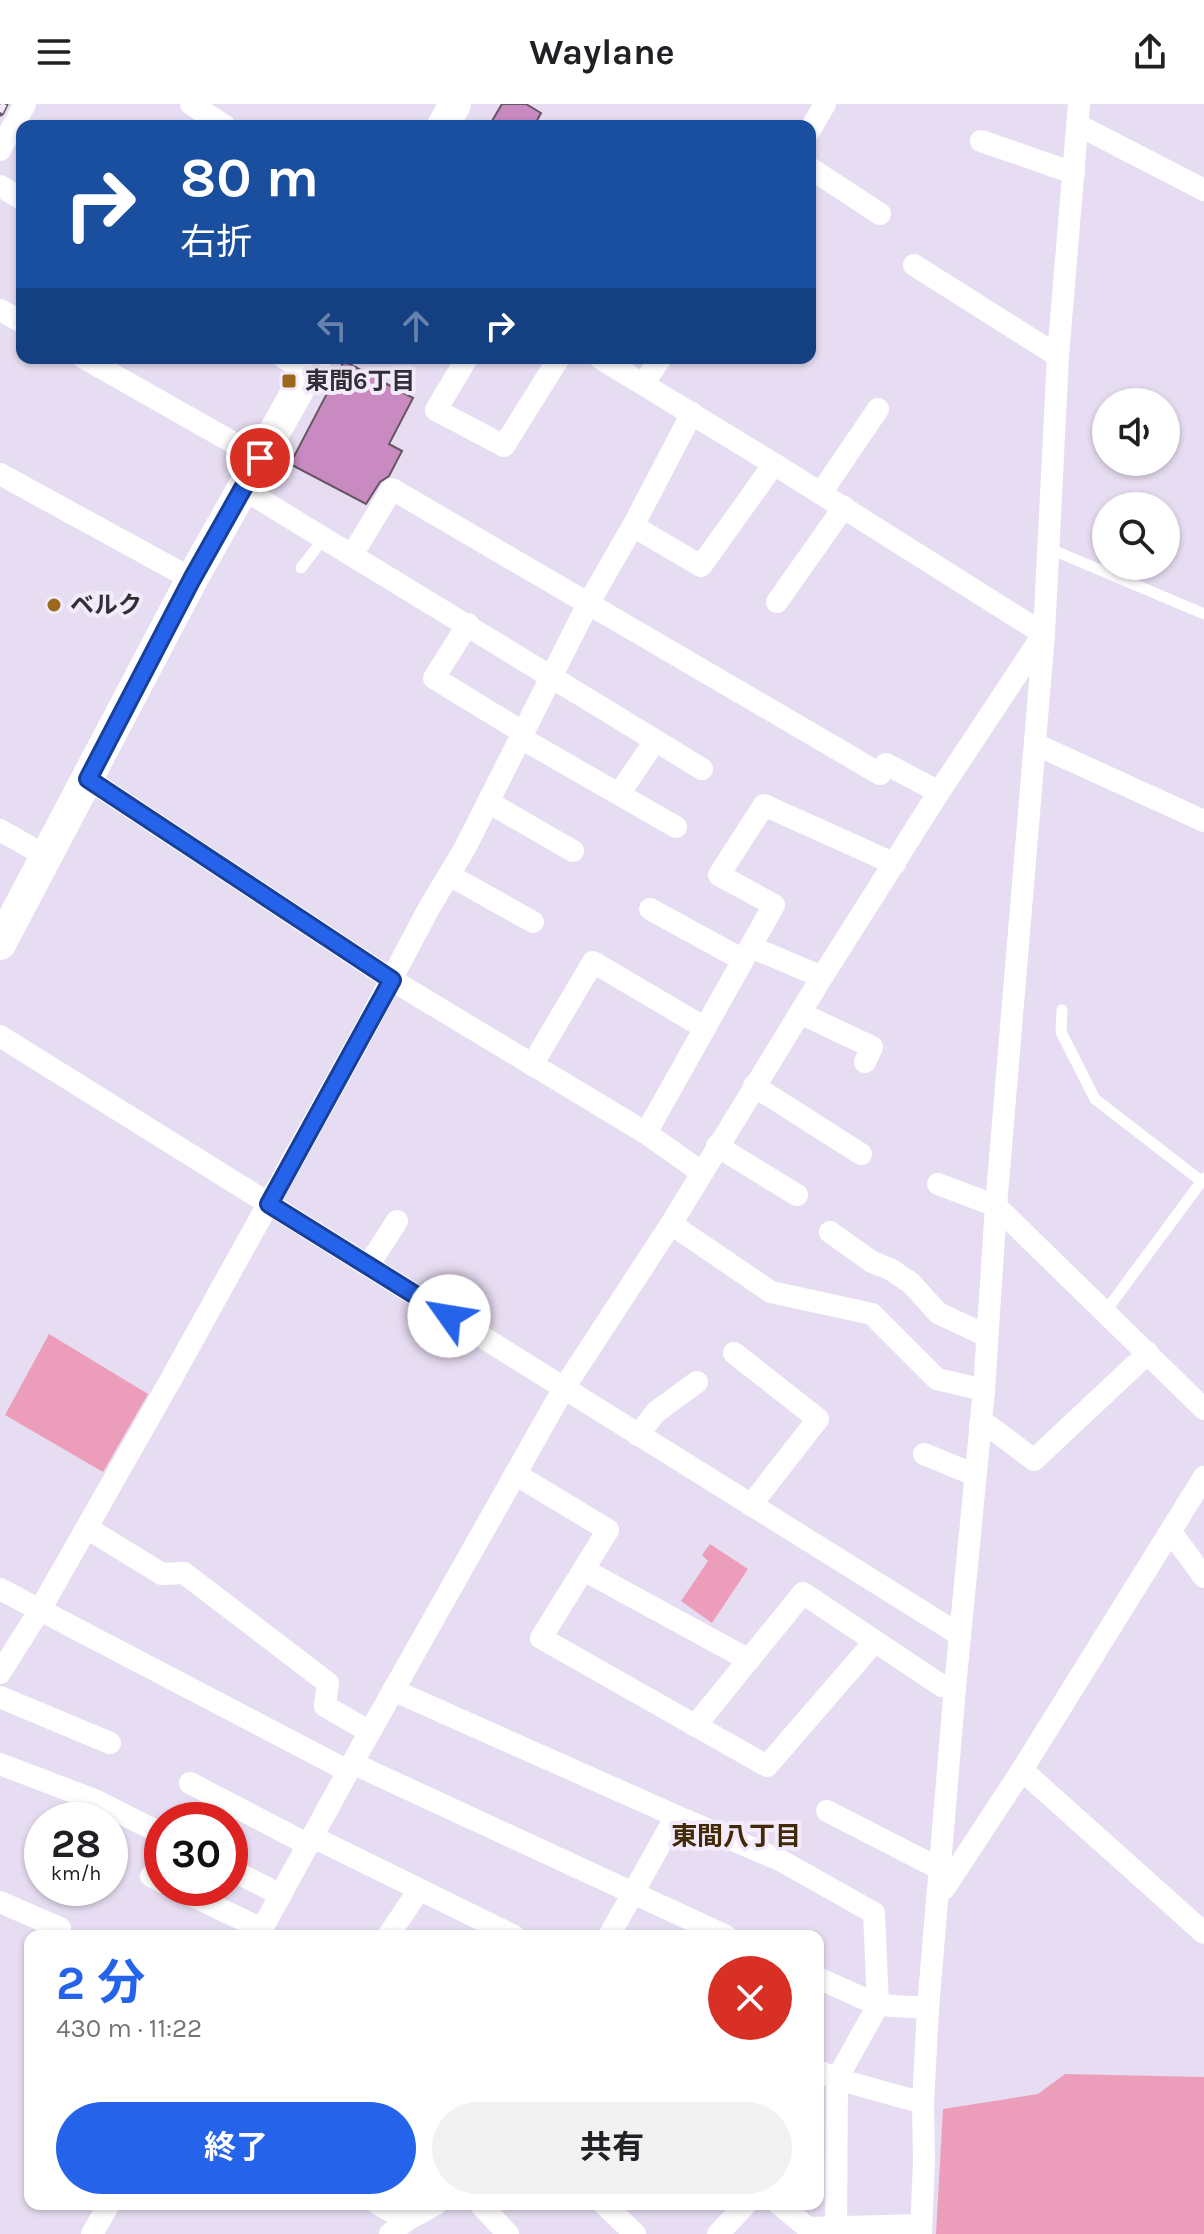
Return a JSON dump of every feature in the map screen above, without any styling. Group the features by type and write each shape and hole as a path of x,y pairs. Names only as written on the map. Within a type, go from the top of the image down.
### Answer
{"main road":[{"path":"0,944 192,579 229,522 243,489 272,466 302,364"}],"street":[{"path":"191,104 216,120"},
{"path":"786,2210 808,2228 836,2231 921,2230 928,2008 984,1390 996,1206 1044,634 1058,356 1079,114 1204,190"},
{"path":"0,150 16,121"},
{"path":"981,141 1074,173"},
{"path":"816,172 880,214"},
{"path":"914,265 1058,356"},
{"path":"94,364 272,466"},
{"path":"463,364 436,410 504,446 555,364"},
{"path":"610,364 1044,634"},
{"path":"643,384 657,364"},
{"path":"821,493 878,409"},
{"path":"0,1673 87,1528 269,1204 449,875 523,736 588,604 692,413"},
{"path":"633,526 701,566 774,464"},
{"path":"0,474 192,579"},
{"path":"243,489 702,769"},
{"path":"352,555 392,489 880,774 886,764 939,792"},
{"path":"777,602 844,507"},
{"path":"468,624 434,678 523,736 676,827"},
{"path":"261,1930 564,1388 671,1224 939,792 1044,634"},
{"path":"619,794 655,741"},
{"path":"1035,744 1204,821"},
{"path":"88,779 392,980 646,1133 701,1172"},
{"path":"488,802 573,851"},
{"path":"646,1133 774,905 719,875 764,805 895,864"},
{"path":"0,830 46,856"},
{"path":"449,875 533,922"},
{"path":"650,909 747,953 822,977"},
{"path":"532,1065 593,962 705,1028"},
{"path":"800,1013 872,1047 865,1062"},
{"path":"0,1036 960,1635"},
{"path":"754,1086 861,1154"},
{"path":"717,1146 797,1195"},
{"path":"938,1184 996,1206 1204,1409"},
{"path":"368,1266 397,1221"},
{"path":"671,1224 771,1292 872,1314 937,1379 984,1390"},
{"path":"830,1232 872,1262 911,1283 938,1313 987,1336"},
{"path":"734,1353 818,1419 751,1505"},
{"path":"980,1424 989,1426 1034,1460 1148,1353"},
{"path":"638,1435 656,1412 697,1382"},
{"path":"924,1454 975,1475"},
{"path":"515,1474 608,1530 541,1638 767,1766 875,1641"},
{"path":"938,1892 944,1889 1022,1770 1204,1477"},
{"path":"87,1528 162,1574 184,1573 328,1683 325,1706 370,1732"},
{"path":"1171,1532 1204,1577"},
{"path":"584,1570 749,1660"},
{"path":"0,1589 350,1767 713,1930"},
{"path":"695,1726 803,1593 942,1686 955,1687"},
{"path":"393,1690 780,1860 874,1913 878,2005 828,2075 836,2231"},
{"path":"0,1697 110,1743"},
{"path":"0,1764 97,1801 144,1825"},
{"path":"1022,1770 1204,1933"},
{"path":"190,1783 419,1890 481,1930"},
{"path":"827,1811 940,1869"},
{"path":"612,1930 676,1816"},
{"path":"248,1878 281,1895"},
{"path":"392,1930 419,1890"},
{"path":"0,1902 59,1930"},
{"path":"210,1906 256,1930"},
{"path":"824,1981 878,2005 928,2008"},
{"path":"828,2075 923,2103"},
{"path":"92,2234 106,2210"},
{"path":"383,2210 398,2227 426,2210"},
{"path":"486,2210 508,2234"},
{"path":"610,2210 635,2234"},
{"path":"718,2234 740,2210"}],"lane":[{"path":"301,568 324,538"},
{"path":"1048,548 1204,614"},
{"path":"1062,1010 1061,1032 1095,1099 1203,1179 1105,1312"}],"shaded area":[{"path":"49,1334 148,1394 103,1472 5,1415"},
{"path":"710,1544 748,1569 712,1623 681,1601 708,1561 702,1555"},
{"path":"1065,2074 1204,2077 1204,2234 936,2234 943,2109 1038,2094"}],"building":[{"path":"502,104 526,104 541,113 537,120 493,120"},
{"path":"342,364 350,364 413,398 389,444 402,451 389,476 380,482 366,504 290,464"}],"railway":[{"path":"0,112 4,104"}],"place":[{"name":"東間6丁目","path":"289,381"},
{"name":"ベルク","path":"54,605"}],"district":[{"name":"東間八丁目","path":"736,1836"}],"route":[{"path":"260,458 192,579 88,779 392,980 269,1204 449,1316"}]}
